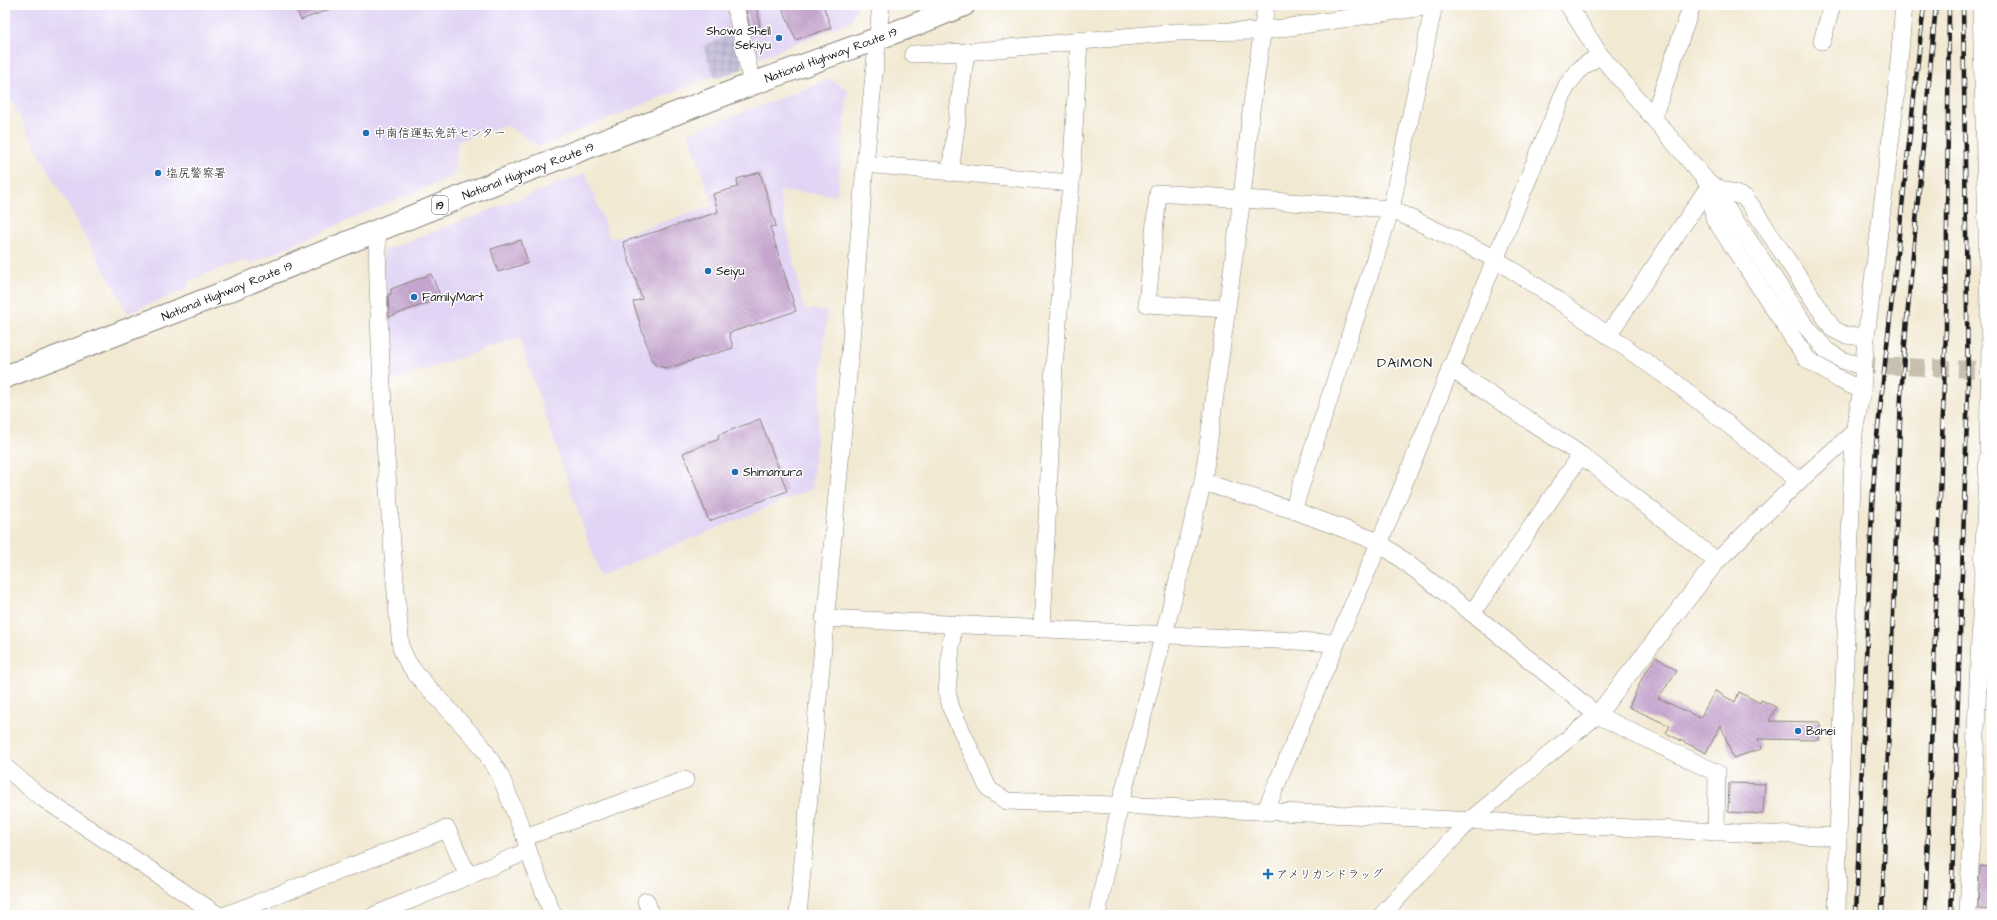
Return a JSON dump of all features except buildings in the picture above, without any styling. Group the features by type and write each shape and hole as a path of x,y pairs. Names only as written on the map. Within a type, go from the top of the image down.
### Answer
{"highway":[{"name":"National Highway Route 19","path":"5,377 213,298 500,181 752,84 964,5"}],"street":[{"path":"736,5 752,84"},
{"path":"798,915 824,618 850,354 865,164 881,5"},
{"path":"1097,915 1120,805 1165,635 1202,482 1242,198 1266,5"},
{"path":"913,54 966,52 1079,40 1177,32 1262,31 1435,5 1391,209 1293,510"},
{"path":"1568,5 1600,56 1710,185 1750,242 1804,324 1827,351 1842,360 1858,365"},
{"path":"1653,118 1692,5"},
{"path":"1822,41 1832,5"},
{"path":"1837,915 1838,837 1854,432 1862,390 1866,337 1896,96 1904,5"},
{"path":"1968,915 1988,510 1991,383 1981,5"},
{"path":"1042,630 1054,365 1072,183 1079,40"},
{"path":"950,173 966,52"},
{"path":"1266,810 1335,643 1379,542 1494,258 1567,85 1581,68 1600,56"},
{"path":"865,164 1072,183"},
{"path":"1710,185 1746,198 1833,329 1845,335 1866,337"},
{"path":"1608,335 1710,185"},
{"path":"1710,185 1714,218 1807,359 1840,380 1862,390"},
{"path":"1226,309 1147,304 1158,193 1391,209 1494,258 1676,383 1799,481"},
{"path":"377,231 378,306 389,515 401,648 407,661 416,674 481,746 500,775 553,915"},
{"path":"1450,368 1580,455 1717,561"},
{"path":"1382,915 1469,821 1597,715 1717,561 1799,481 1854,432"},
{"path":"1472,613 1580,455"},
{"path":"1202,482 1293,510 1379,542 1472,613 1597,715 1718,773 1716,832"},
{"path":"824,618 1042,630 1335,643"},
{"path":"953,624 947,692 951,708 989,790 1007,801 1266,810 1469,821 1838,837"},
{"path":"5,767 38,795 218,915"},
{"path":"375,915 468,876 526,844 685,780"},
{"path":"226,915 447,829 468,876"}],"shaded area":[{"name":"中南信運転免許センター","path":"5,5 730,5 743,65 731,35 703,46 714,76 539,147 506,125 458,141 454,176 374,209 250,264 243,260 189,281 187,289 128,313 23,124 5,87"},
{"name":"Showa Shell Sekiyu","path":"742,5 858,5 851,21 754,60"},
{"path":"731,35 743,65 742,69 718,78 714,76 703,46"},
{"path":"830,79 848,90 837,195 779,191 804,309 827,311 812,489 600,576 519,338 386,383 383,251 586,173 610,239 713,206 689,133"}],"tunnel":[{"path":"1858,365 1992,370"}],"railway":[{"path":"1856,915 1872,507 1876,446 1924,5"},
{"path":"1882,915 1901,396 1936,5"},
{"path":"1925,915 1946,329 1949,5"},
{"path":"1951,915 1968,386 1963,5"}],"place":[{"name":"Showa Shell Sekiyu","path":"779,38"},
{"name":"中南信運転免許センター","path":"366,133"},
{"name":"塩尻警察署","path":"158,173"},
{"name":"Seiyu","path":"708,271"},
{"name":"FamilyMart","path":"414,297"},
{"name":"Shimamura","path":"735,472"},
{"name":"Banei","path":"1798,731"},
{"name":"アメリカンドラッグ","path":"1268,874"}],"district":[{"name":"DAIMON","path":"1405,362"}]}
